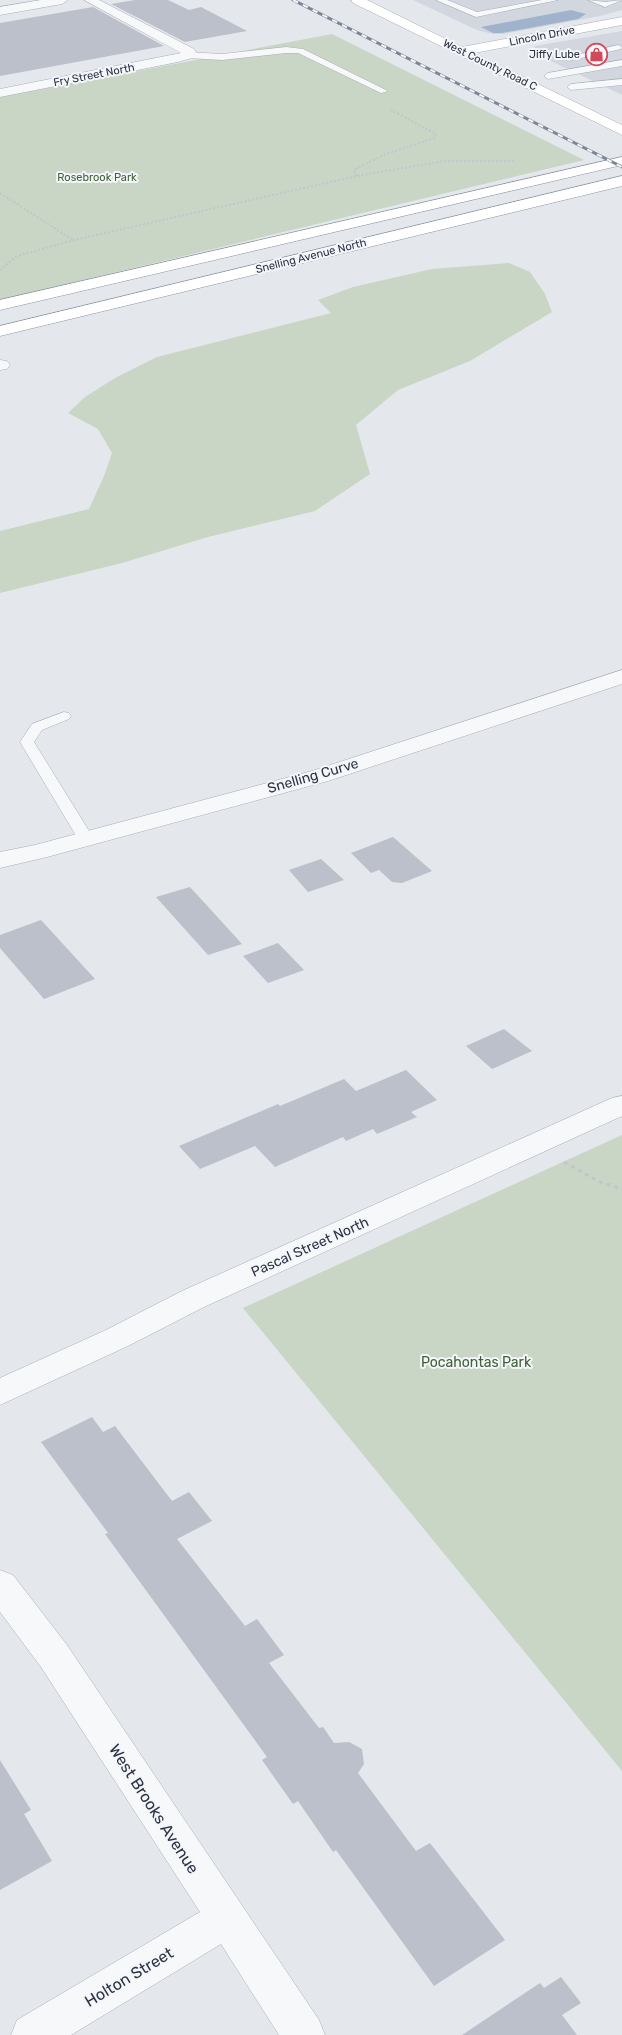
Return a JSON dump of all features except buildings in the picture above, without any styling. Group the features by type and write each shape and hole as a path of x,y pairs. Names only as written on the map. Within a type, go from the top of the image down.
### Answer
{"main road":[{"name":"West County Road C","path":"357,0 622,131"},
{"name":"Lincoln Drive","path":"461,51 620,22"},
{"name":"West County Road C","path":"472,38 509,56"},
{"name":"West County Road C","path":"532,68 596,99"},
{"name":"Snelling Avenue North","path":"0,305 622,161"},
{"name":"Snelling Avenue North","path":"0,331 622,181"}],"street":[{"path":"0,10 62,0"},
{"path":"90,0 186,49 189,52 187,55"},
{"name":"Fry Street North","path":"0,93 103,74 187,55"},
{"name":"Snelling Curve","path":"0,860 38,852 320,776 622,677"},
{"name":"Pascal Street North","path":"0,1392 117,1338 202,1295 622,1106"},
{"name":"West Brooks Avenue","path":"0,1585 54,1656 304,2035"},
{"name":"Holton Street","path":"32,2035 226,1919"}],"lane":[{"path":"440,0 476,15 554,0"},
{"path":"592,0 605,5 618,0"},
{"path":"602,40 620,48"},
{"path":"584,69 565,57 620,48"},
{"path":"187,55 222,57 286,50 300,52 384,91"},
{"path":"548,76 622,63"},
{"path":"618,83 607,80 608,76 622,72"},
{"path":"571,87 618,83"},
{"path":"64,716 37,727 27,742 86,839"}],"path":[{"path":"357,176 354,170 367,162 435,138 436,134 429,129 389,109"},
{"path":"0,270 17,256 74,240 357,176 417,164 444,161 514,161"},
{"path":"0,193 74,240"},
{"path":"541,1142 568,1165 600,1182 622,1189"}],"shaded area":[{"path":"413,0 622,0 622,10 600,16 503,34 493,34 477,30"},
{"path":"622,31 622,95 534,53 535,46"}],"green space":[{"name":"Rosebrook Park","path":"332,34 584,160 0,300 0,97"},
{"path":"509,263 530,272 545,294 552,312 470,361 398,390 356,425 370,474 315,511 208,537 122,563 0,593 0,531 89,509 104,476 112,453 98,429 68,413 85,397 115,378 157,357 331,313 318,300 353,287 432,269"},
{"name":"Pocahontas Park","path":"622,1135 622,1771 243,1308"}],"water":[{"path":"571,10 586,14 578,19 502,33 493,33 481,27"}],"railway":[{"path":"293,0 622,167"}],"place":[{"name":"Jiffy Lube","path":"596,54"}]}
